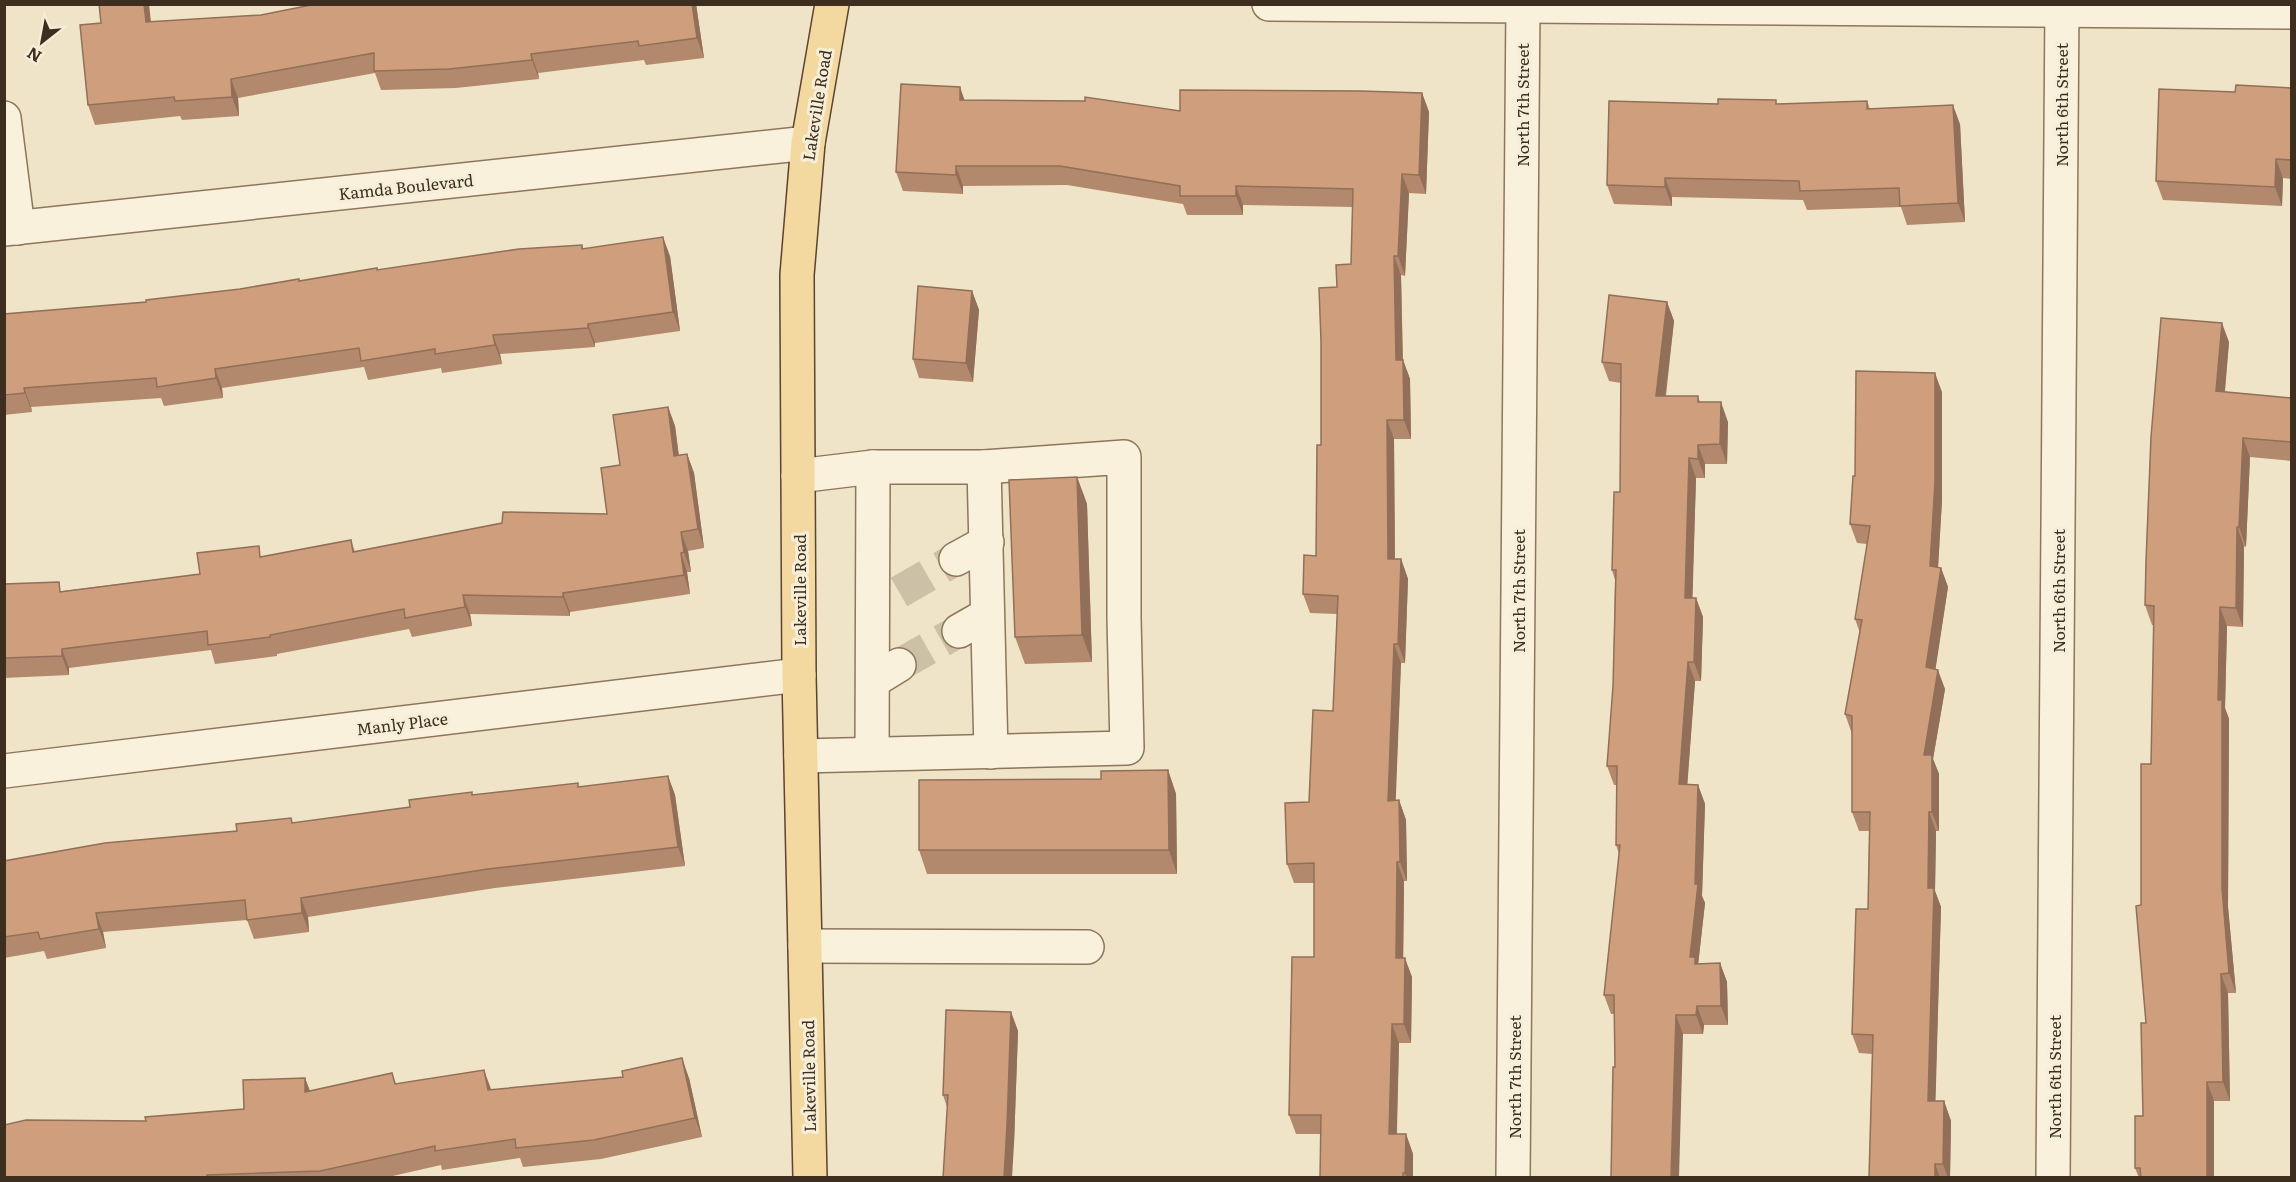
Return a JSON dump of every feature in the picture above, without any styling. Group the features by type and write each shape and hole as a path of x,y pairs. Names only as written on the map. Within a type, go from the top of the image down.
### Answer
{"main road":[{"name":"Lakeville Road","path":"810,1178 799,675 797,275 808,143 832,4"}],"street":[{"path":"1269,4 2062,7 2292,12"},
{"name":"North 7th Street","path":"1513,1178 1523,5"},
{"name":"North 6th Street","path":"2053,1178 2062,7"},
{"path":"4,118 11,229"},
{"name":"Kamda Boulevard","path":"11,229 808,143"},
{"path":"798,476 873,467 984,467 1124,457 1127,748 801,756"},
{"path":"872,754 886,673 886,599 873,467"},
{"path":"984,467 991,752"},
{"path":"956,560 987,542"},
{"path":"959,631 987,615"},
{"name":"Manly Place","path":"4,771 799,675"},
{"path":"805,946 1088,947"}],"building":[{"path":"99,4 144,4 146,22 261,15 316,4 692,4 697,38 639,46 638,41 531,54 532,60 449,69 374,71 374,53 231,79 232,97 175,101 174,97 88,105 80,25 101,23"},
{"path":"901,84 960,87 960,100 1085,101 1085,97 1180,111 1180,90 1422,93 1419,175 1402,174 1398,256 1394,256 1396,360 1403,360 1404,420 1387,420 1388,559 1401,559 1398,644 1394,644 1388,801 1399,800 1400,862 1397,862 1396,958 1405,958 1404,1024 1392,1024 1389,1134 1406,1134 1403,1178 1320,1178 1321,1115 1289,1115 1292,957 1314,957 1314,863 1287,864 1285,803 1309,802 1313,710 1333,711 1338,596 1303,594 1304,555 1316,556 1317,445 1321,445 1319,288 1337,287 1336,265 1351,264 1353,189 1236,186 1236,196 1180,196 1180,186 1060,166 956,166 956,175 896,172"},
{"path":"2236,85 2292,88 2292,160 2276,159 2275,187 2156,181 2159,89 2235,92"},
{"path":"1718,99 1776,100 1776,104 1867,101 1867,109 1953,105 1958,203 1900,206 1899,188 1800,191 1799,181 1665,178 1665,187 1607,185 1609,101 1718,104"},
{"path":"663,237 673,312 588,324 588,328 493,335 495,345 435,354 435,349 361,361 359,348 215,369 216,378 157,387 156,378 24,388 25,393 4,395 4,314 146,302 146,300 240,289 299,279 299,281 519,249 582,245 582,249"},
{"path":"918,286 972,291 966,363 913,359"},
{"path":"1609,295 1667,302 1656,396 1698,396 1698,402 1721,402 1720,444 1698,445 1698,459 1689,458 1685,598 1696,598 1694,662 1688,662 1679,784 1698,785 1695,884 1698,884 1690,957 1695,957 1695,964 1720,963 1721,1006 1697,1006 1696,1015 1676,1015 1671,1178 1611,1178 1613,1067 1615,1067 1614,995 1604,995 1620,845 1616,845 1617,766 1607,766 1613,686 1616,570 1612,570 1614,492 1620,492 1621,364 1602,362"},
{"path":"2161,318 2222,323 2216,391 2292,398 2292,442 2243,438 2239,527 2237,527 2236,608 2220,607 2218,700 2222,700 2222,888 2229,973 2221,974 2223,1082 2207,1082 2207,1178 2141,1178 2140,1168 2135,1168 2135,1116 2143,1116 2141,1023 2146,1023 2136,906 2141,905 2141,764 2151,764 2154,606 2145,605 2146,561 2151,437"},
{"path":"1856,371 1935,373 1935,481 1930,566 1941,568 1926,667 1938,670 1924,755 1932,755 1928,888 1934,888 1928,1101 1944,1101 1943,1164 1935,1164 1935,1178 1869,1178 1873,1035 1852,1034 1856,909 1868,909 1870,812 1852,812 1852,716 1845,714 1862,620 1855,619 1870,526 1850,524 1853,476 1855,476"},
{"path":"668,407 674,456 687,454 698,529 681,532 684,575 563,593 563,597 463,595 465,607 405,618 404,609 270,635 270,637 208,645 207,631 62,649 62,656 4,658 4,584 59,582 60,592 200,574 197,553 259,546 260,557 351,540 353,552 502,523 503,512 607,514 601,468 620,465 613,415"},
{"path":"1077,477 1082,635 1015,637 1009,480"},
{"path":"1168,770 1169,850 919,850 919,780 1101,779 1101,771"},
{"path":"668,776 678,847 488,869 301,898 302,913 247,920 245,900 96,913 99,929 40,939 38,932 4,937 4,861 105,843 237,831 236,824 291,818 292,823 410,807 409,800 578,783 578,787"},
{"path":"946,1010 1011,1012 1004,1178 943,1178 948,1095 943,1095"},
{"path":"682,1058 695,1118 594,1140 516,1148 515,1139 435,1151 435,1146 320,1171 207,1175 208,1178 4,1178 4,1125 26,1120 146,1121 145,1117 244,1109 243,1080 305,1078 305,1092 392,1073 395,1084 484,1070 488,1090 623,1077 622,1071"}],"tunnel":[{"path":"899,592 956,559"},
{"path":"899,665 959,631"}]}
